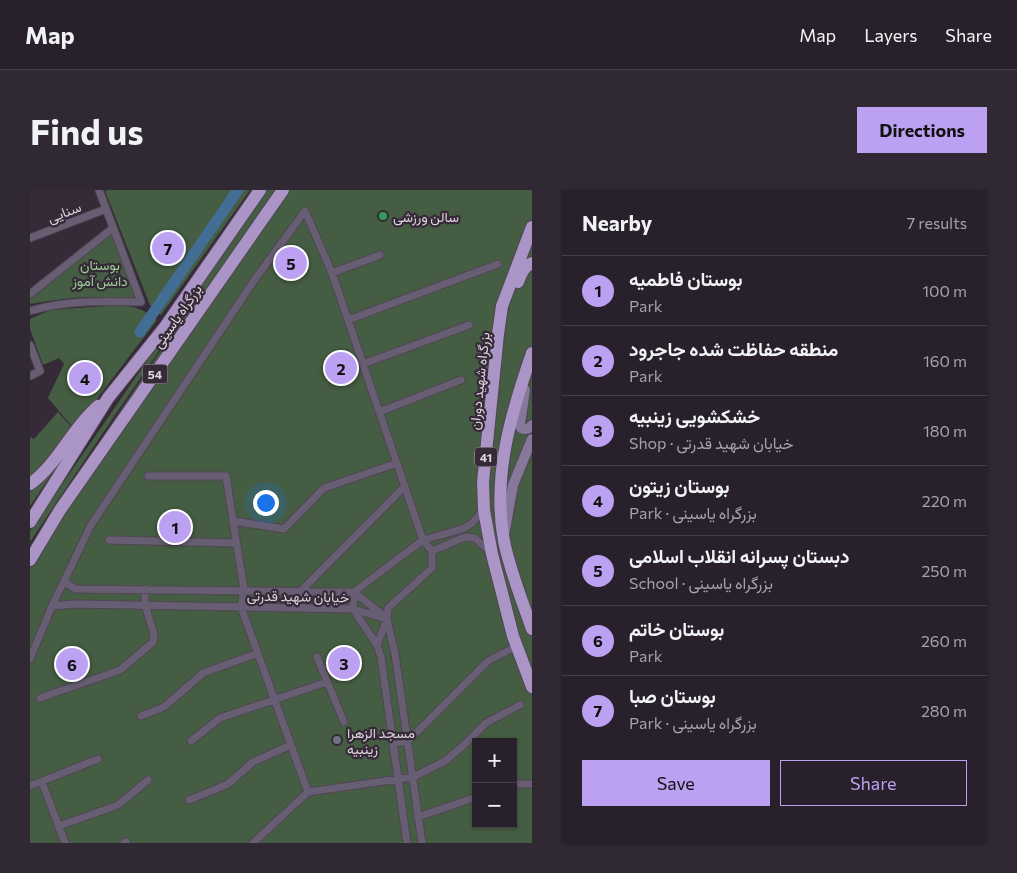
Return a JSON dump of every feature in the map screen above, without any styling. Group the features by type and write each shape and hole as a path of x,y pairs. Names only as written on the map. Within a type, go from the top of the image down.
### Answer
{"highway":[{"name":"بزرگراه یاسینی","path":"30,522 108,398 165,326 260,190"},
{"name":"بزرگراه یاسینی","path":"30,560 60,510 283,190"},
{"name":"بزرگراه شهید دوران","path":"532,227 506,294 498,334 483,482 484,510 492,554 513,636 532,686"},
{"path":"498,334 522,270 532,263"},
{"name":"41","path":"531,355 511,417 505,446 501,486 501,517 507,551 532,629"},
{"path":"30,484 46,469 87,416 108,398"}],"main road":[{"path":"531,355 520,424 521,428 525,430 532,425"},
{"path":"504,538 513,485 532,439"}],"street":[{"path":"30,311 46,306 97,301 141,302 99,190"},
{"name":"سنایی","path":"30,238 106,209"},
{"path":"30,659 52,606 91,525 253,282 305,211 332,273 423,540 432,550 432,568 388,608 387,619 377,644"},
{"path":"30,294 113,228"},
{"path":"332,273 380,255"},
{"path":"348,320 498,264"},
{"path":"363,364 469,325"},
{"path":"30,345 40,371 30,376"},
{"path":"379,412 462,380"},
{"path":"233,521 284,529 324,488 397,463"},
{"path":"148,476 226,476 244,590 241,607 308,792"},
{"path":"302,608 301,591 405,486"},
{"path":"407,843 381,657 377,644 353,609 354,592 423,540 462,529 472,523 484,510"},
{"path":"432,550 465,537 475,538 492,554"},
{"path":"110,540 236,542"},
{"name":"خیابان شهید قدرتی","path":"64,581 75,589 354,592 387,619"},
{"path":"40,698 120,670 153,642 154,634 145,606 145,590"},
{"name":"خیابان شهید قدرتی","path":"52,606 75,604 353,609 387,619"},
{"path":"387,619 395,654 422,843"},
{"path":"393,743 408,741 488,661 511,649"},
{"path":"140,716 164,707 204,673 258,653"},
{"path":"317,657 344,722"},
{"path":"191,741 220,718 327,682"},
{"path":"253,843 308,792 413,777 445,761 486,723 520,705"},
{"path":"189,800 228,784 253,762 291,746"},
{"path":"30,786 98,759"},
{"path":"59,826 118,805 148,780"},
{"path":"42,782 65,843"},
{"path":"517,784 532,784"},
{"path":"418,817 472,798"}],"green space":[{"path":"250,190 161,315 150,305 105,191"},
{"path":"264,190 532,190 532,843 30,843 30,546 201,290 30,542 30,531"},
{"name":"بوستان دانش آموز","path":"112,231 135,295 130,301 93,297 30,304 30,295"},
{"path":"120,305 140,309 157,320 74,429 48,398 64,364 59,358 43,365 30,329 30,319 50,310"},
{"path":"58,412 74,430 30,480 30,437 34,439"},
{"path":"63,458 30,506 30,487"}],"waterway":[{"path":"140,332 238,190"}],"place":[{"name":"سالن ورزشی","path":"383,216"},
{"name":"بوستان صبا","path":"168,248"},
{"name":"دبستان پسرانه انقلاب اسلامی","path":"291,263"},
{"name":"منطقه حفاظت شده جاجرود","path":"341,368"},
{"name":"بوستان زیتون","path":"85,378"},
{"name":"بوستان فاطمیه","path":"175,527"},
{"name":"خشکشویی زینبیه","path":"344,663"},
{"name":"بوستان خاتم","path":"72,664"},
{"name":"مسجد الزهرا زینبیه","path":"337,740"}]}
